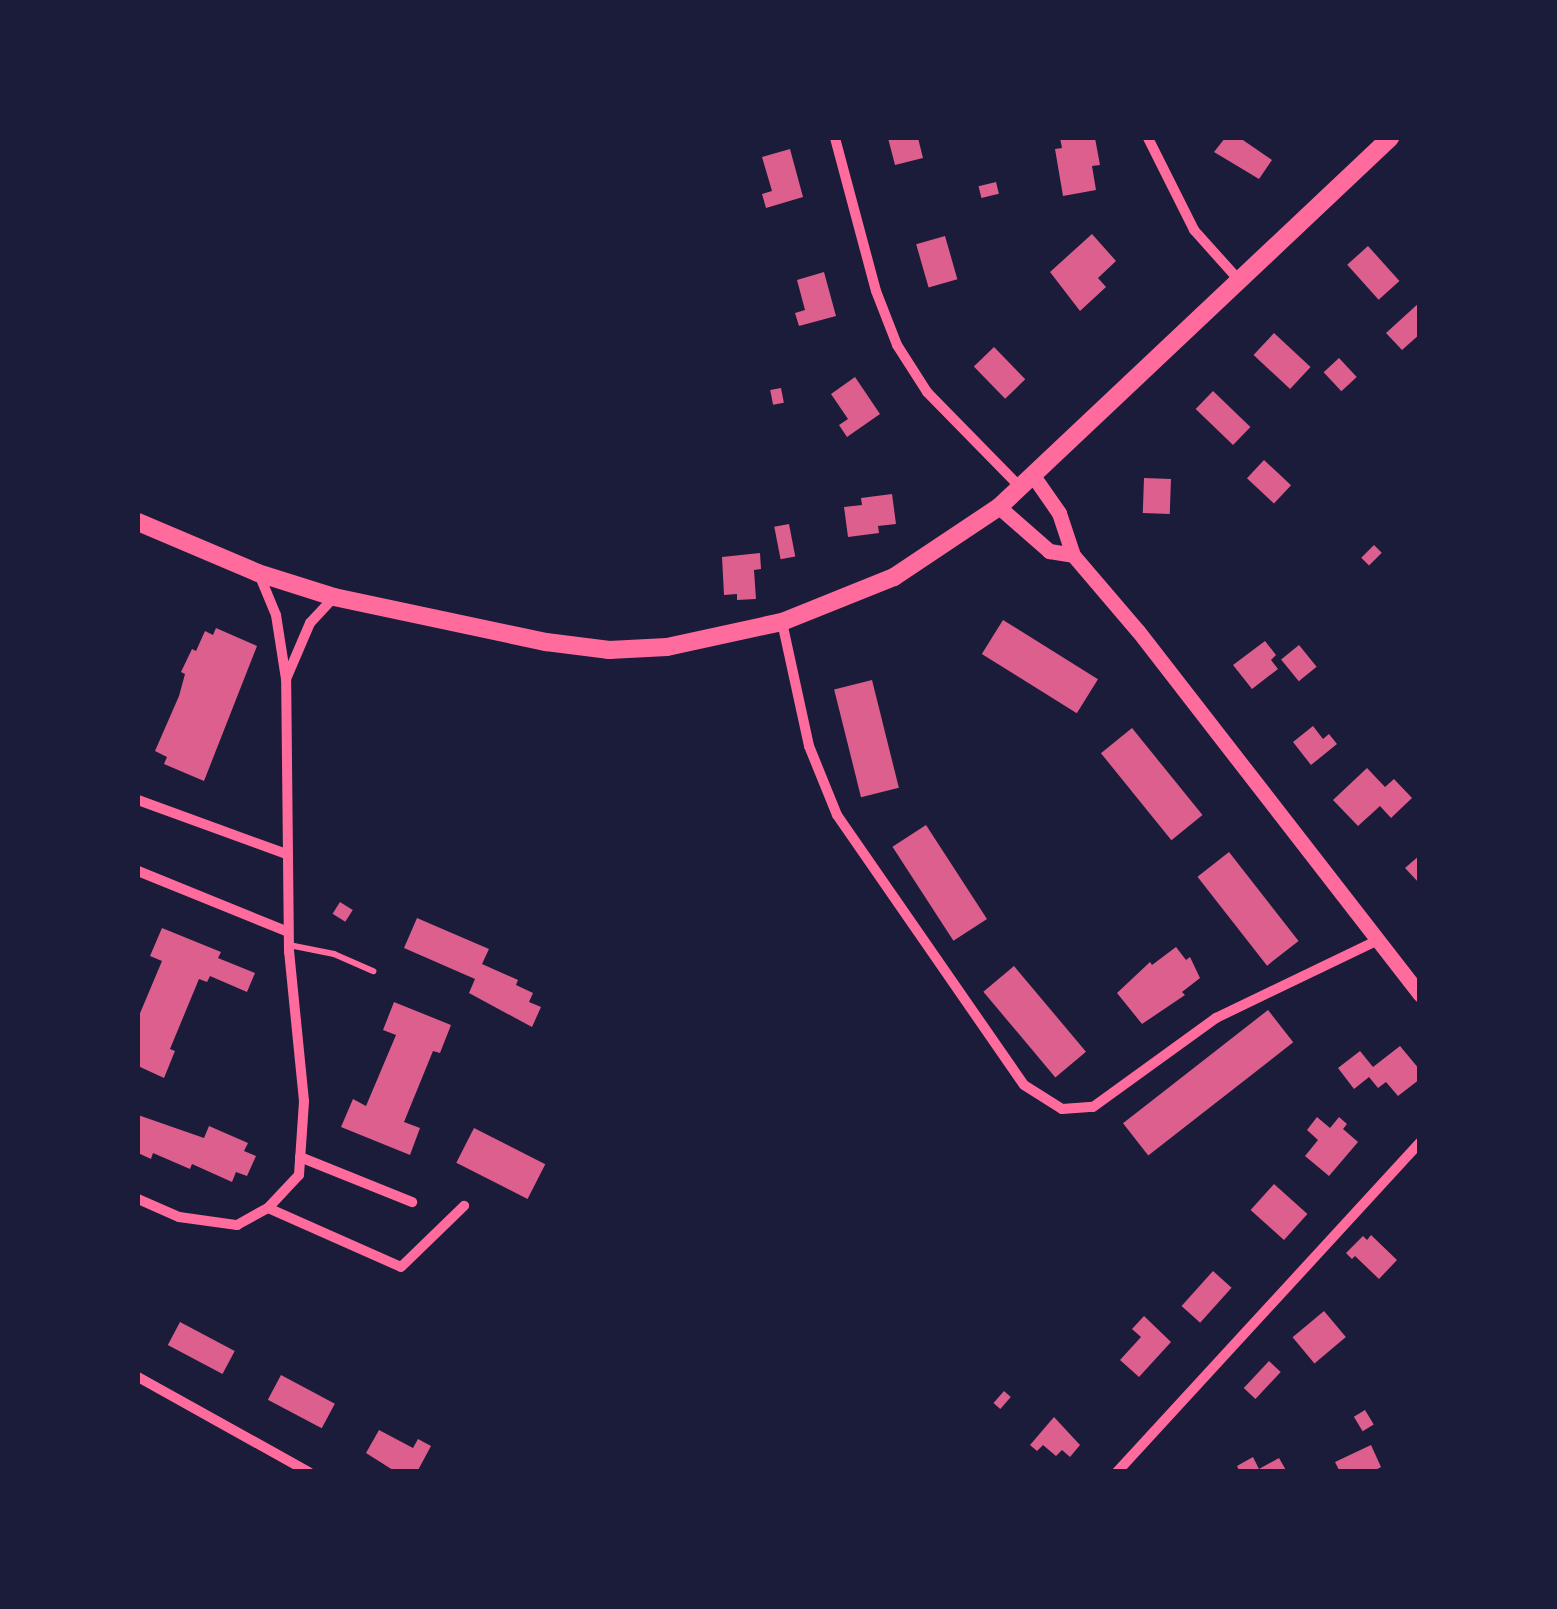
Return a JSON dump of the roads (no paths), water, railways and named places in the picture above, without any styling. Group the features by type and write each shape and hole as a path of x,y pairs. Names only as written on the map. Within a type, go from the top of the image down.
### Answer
{"main road":[{"path":"138,522 258,573 334,598 546,642 609,650 668,648 782,622 894,577 999,507 1390,138"}],"street":[{"path":"835,138 876,290 897,345 927,392 1059,513 1073,556 1138,630 1420,995"},
{"path":"1148,138 1194,230 1238,279"},
{"path":"999,507 1049,551 1073,556"},
{"path":"138,1199 180,1216 238,1224 268,1208 299,1175 304,1101 288,945 286,679 276,614 258,573"},
{"path":"286,679 310,623 334,598"},
{"path":"782,622 810,746 837,815 1024,1085 1062,1108 1093,1108 1216,1018 1378,940"},
{"path":"138,800 286,854"},
{"path":"138,870 288,932"},
{"path":"1116,1472 1420,1142"},
{"path":"300,1157 412,1202"},
{"path":"268,1208 400,1267 464,1206"},
{"path":"138,1377 308,1472"}],"lane":[{"path":"288,945 334,954 373,971"}]}
